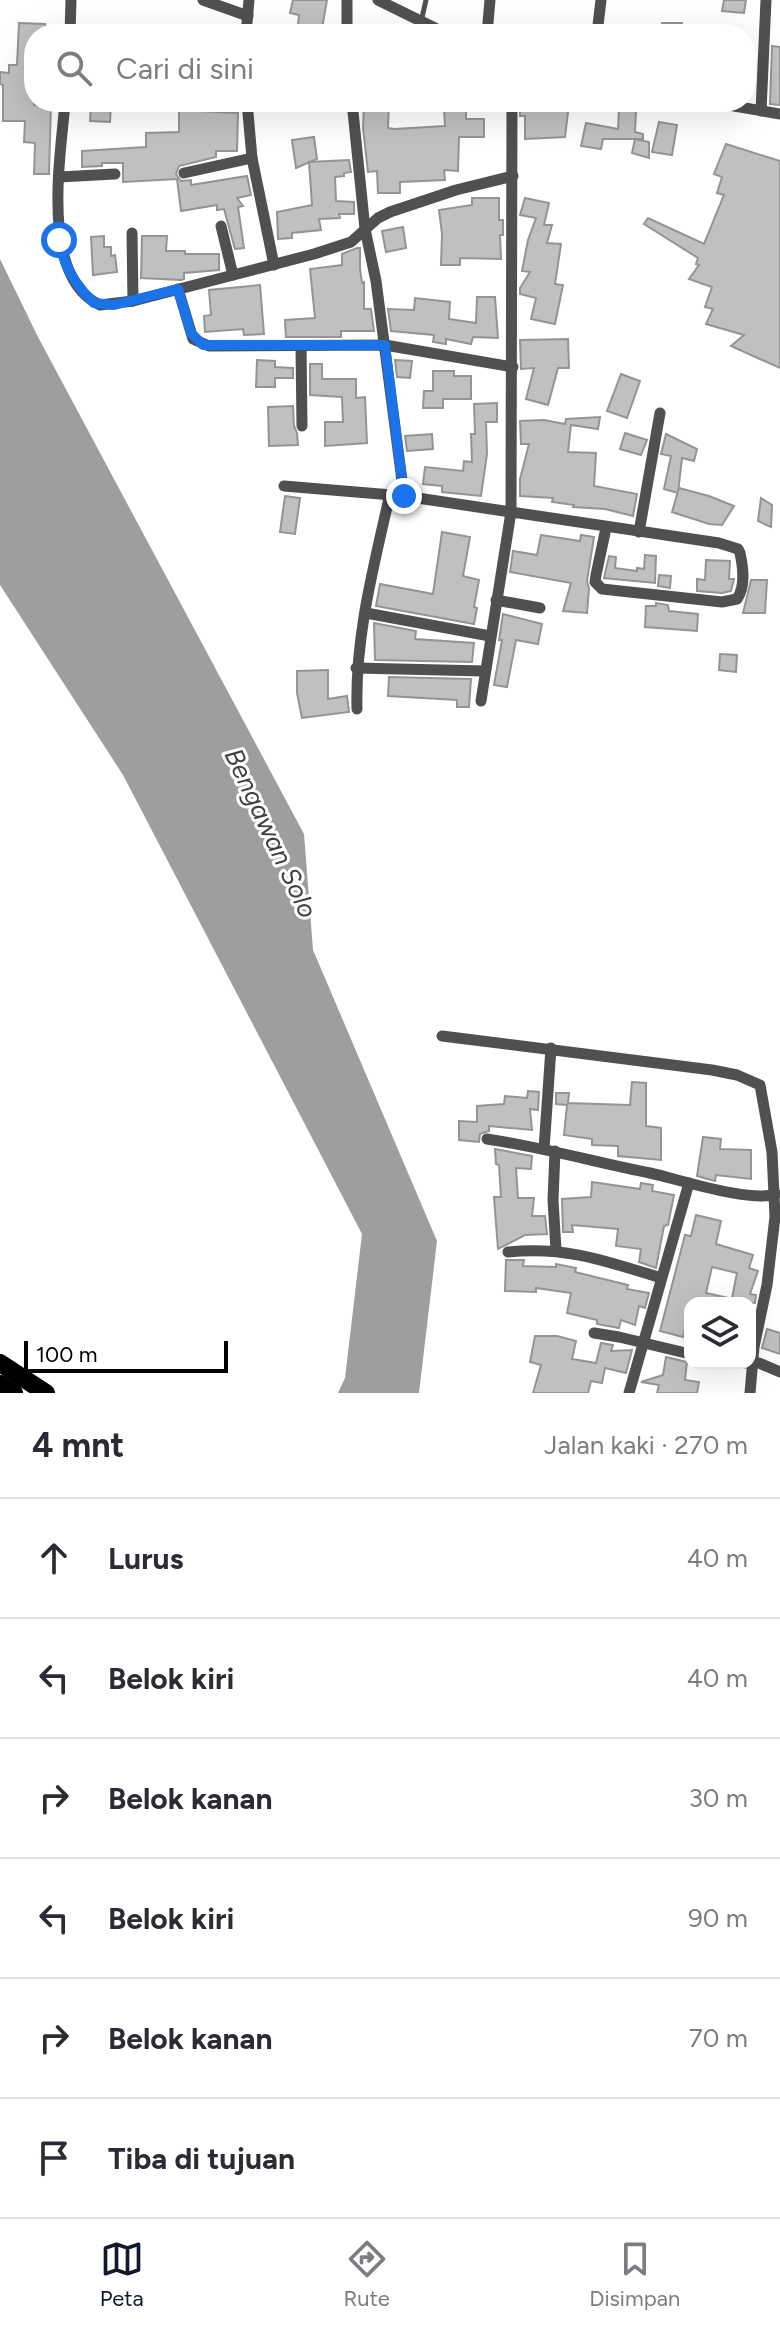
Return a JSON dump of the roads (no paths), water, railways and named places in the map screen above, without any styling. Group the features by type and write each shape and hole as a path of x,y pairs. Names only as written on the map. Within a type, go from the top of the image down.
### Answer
{"highway":[{"path":"0,1363 46,1393"},
{"path":"0,1384 14,1393"}],"street":[{"path":"70,24 71,0"},
{"path":"203,0 248,16"},
{"path":"247,24 249,0"},
{"path":"347,0 347,24"},
{"path":"378,0 425,24"},
{"path":"488,24 490,0"},
{"path":"598,24 601,0"},
{"path":"761,111 766,0"},
{"path":"756,110 780,114"},
{"path":"64,112 59,177 59,240 71,273 94,303 106,306 274,265 351,242 378,218 432,197 513,176"},
{"path":"248,112 252,158 274,265"},
{"path":"353,112 365,229 385,345 404,496"},
{"path":"481,701 511,512 512,112"},
{"path":"184,173 252,158"},
{"path":"59,177 115,174"},
{"path":"221,226 233,275"},
{"path":"132,233 133,301"},
{"path":"178,289 191,333 198,343 209,346 385,345 513,367"},
{"path":"301,346 302,426"},
{"path":"639,532 660,413"},
{"path":"284,486 390,494 719,543 738,549 741,593 737,599 722,602 602,589 595,582 606,528"},
{"path":"357,709 356,668 390,494"},
{"path":"496,600 540,608"},
{"path":"366,613 490,636"},
{"path":"356,668 484,671"},
{"path":"442,1036 712,1070 756,1081 765,1099 778,1190 756,1340"},
{"path":"551,1048 550,1150 556,1250"},
{"path":"487,1139 764,1197 778,1190"},
{"path":"629,1393 689,1183"},
{"path":"508,1252 556,1250 596,1258 661,1278"},
{"path":"594,1333 684,1353"},
{"path":"756,1364 768,1365 780,1372"},
{"path":"750,1393 752,1369"}],"lane":[{"path":"421,22 426,0"}],"water":[{"name":"Bengawan Solo","path":"0,259 38,337 304,834 313,950 437,1241 419,1393 338,1393 345,1378 362,1234 123,775 0,585"}]}
